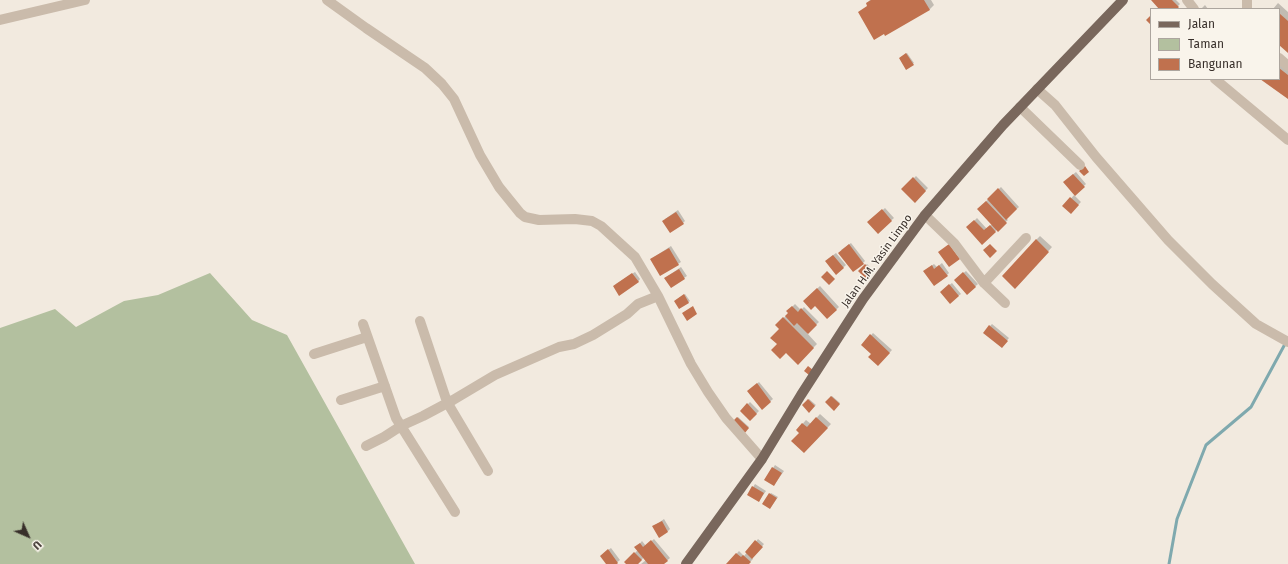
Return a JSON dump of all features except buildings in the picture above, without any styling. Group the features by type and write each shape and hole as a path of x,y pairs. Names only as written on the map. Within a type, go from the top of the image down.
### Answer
{"main road":[{"name":"Jalan H.M. Yasin Limpo","path":"686,564 762,459 801,394 863,299 925,215 1020,107 1123,0"}],"street":[{"path":"0,20 84,0"},
{"path":"327,0 425,68 448,91 454,99 480,155 495,181 520,213 526,217 539,220 592,221 601,226 635,257 658,296 691,364 708,392 726,418 762,459"},
{"path":"1187,0 1193,8"},
{"path":"1280,59 1288,66"},
{"path":"1216,80 1288,140"},
{"path":"1037,89 1055,105 1096,157 1179,251 1212,284 1256,324 1288,342"},
{"path":"1020,107 1080,165"},
{"path":"925,215 954,243 984,283 1006,304"},
{"path":"984,283 1026,238"},
{"path":"366,446 501,372 559,347 574,344 592,335 617,321 638,304 658,296"},
{"path":"420,321 448,402 488,471"},
{"path":"363,324 396,418 455,512"},
{"path":"314,354 367,337"},
{"path":"341,400 385,386"}],"green space":[{"path":"210,273 252,320 287,335 415,564 0,564 0,328 55,309 76,327 124,301 158,295"}],"waterway":[{"path":"1169,564 1177,519 1206,445 1251,407 1285,344"}]}
